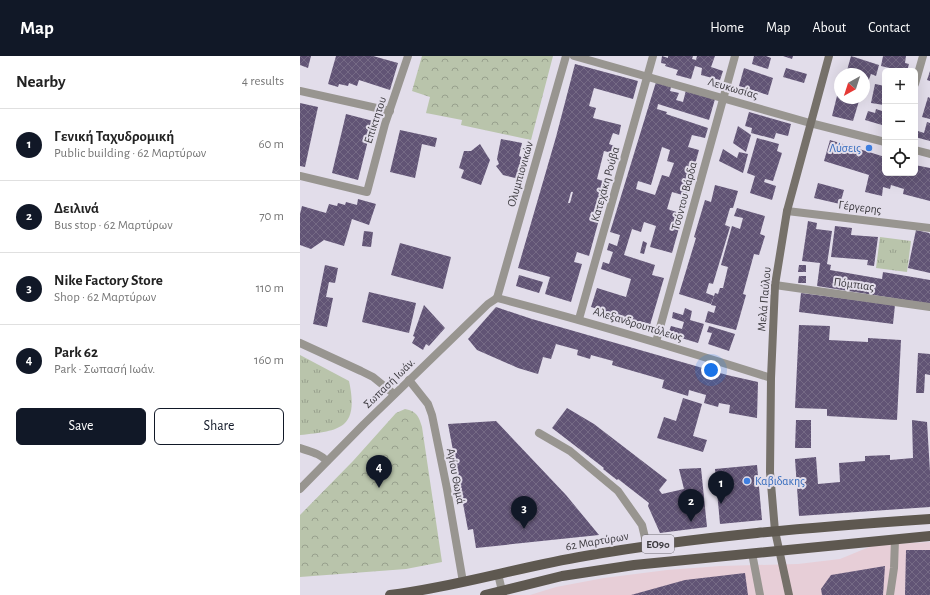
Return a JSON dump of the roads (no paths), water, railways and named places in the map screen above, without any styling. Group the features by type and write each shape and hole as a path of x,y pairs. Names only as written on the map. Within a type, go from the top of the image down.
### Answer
{"main road":[{"name":"62 Μαρτύρων","path":"390,595 430,590 584,556 647,546 775,531 930,519"},
{"name":"ΕΟ90","path":"484,595 503,593 580,572 779,550 930,536"}],"street":[{"name":"Επίκτητου","path":"300,176 368,192 373,168 408,56"},
{"name":"Ολυμπιονικών","path":"497,298 566,56"},
{"name":"Λευκωσίας","path":"574,56 723,97 810,123 882,141"},
{"name":"Κατεχάκη Ρούβα","path":"579,319 653,56"},
{"name":"Τσόντου Βάρδα","path":"656,342 734,56"},
{"name":"Μελά Παύλου","path":"788,595 775,531 770,472 771,378 775,285 786,211 829,56"},
{"path":"918,74 923,56"},
{"path":"300,91 390,111"},
{"path":"918,151 930,154"},
{"name":"Γέργερης","path":"786,211 930,228"},
{"name":"Πόμπιας","path":"775,285 930,307"},
{"name":"Αλεξανδρουπόλεως","path":"497,298 579,319 771,378"},
{"name":"Σωπασή Ιωάν.","path":"300,489 394,394 488,304 497,298"},
{"path":"300,343 373,377 394,394"},
{"name":"Αγίου Θωμά","path":"409,380 428,404 432,415 463,582"},
{"path":"539,433 570,451 618,491 642,525 647,546"},
{"path":"300,448 314,452 327,461"},
{"path":"890,595 894,568 895,539"},
{"path":"752,553 760,595"},
{"path":"498,574 503,593"}],"place":[{"name":"Λύσεις","path":"869,148"},
{"name":"Καβιδακης","path":"747,481"},
{"name":"Park 62","path":"379,488"},
{"name":"Γενική Ταχυδρομική","path":"721,504"},
{"name":"Δειλινά","path":"691,522"},
{"name":"Nike Factory Store","path":"524,529"}]}
